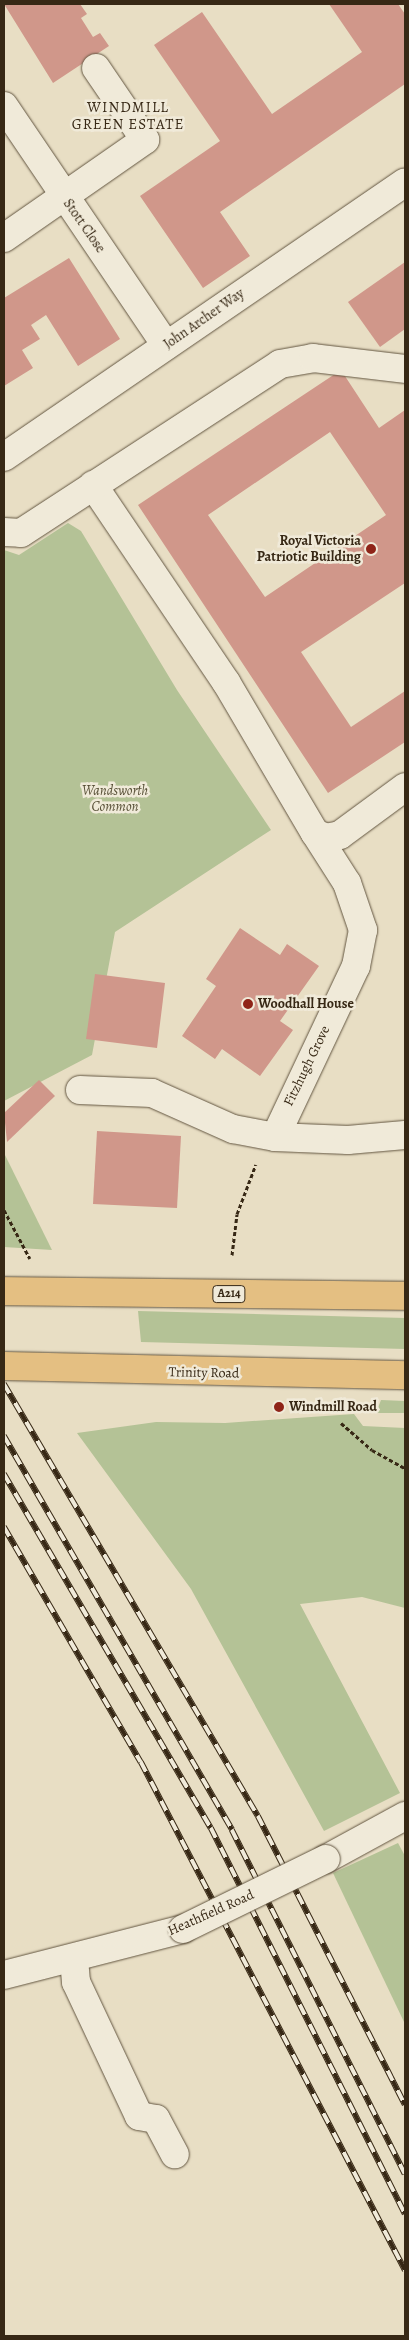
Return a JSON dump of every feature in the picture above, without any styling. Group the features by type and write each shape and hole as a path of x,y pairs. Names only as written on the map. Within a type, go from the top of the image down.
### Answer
{"highway":[{"name":"A214","path":"4,1291 405,1296"},
{"name":"Trinity Road","path":"4,1366 405,1375"}],"street":[{"path":"4,238 145,140 96,68"},
{"name":"Stott Close","path":"4,106 62,196 166,345"},
{"name":"John Archer Way","path":"4,457 405,182"},
{"path":"4,532 21,533 280,364 313,358 405,369"},
{"name":"Fitzhugh Grove","path":"93,485 226,682 315,833 347,883 364,930 356,966 272,1136"},
{"path":"315,833 326,838 340,834 405,787"},
{"path":"80,1090 152,1093 233,1129 272,1136 348,1140 405,1135"},
{"name":"Heathfield Road","path":"4,1975 74,1959 183,1929 326,1859 405,1816"},
{"path":"74,1959 76,1982 139,2116 156,2119 175,2154"}],"path":[{"path":"232,1255 237,1214 272,1136"},
{"path":"4,1210 30,1259"},
{"path":"341,1423 372,1450 405,1468"}],"green space":[{"name":"Wandsworth Common","path":"68,523 81,531 177,690 271,830 115,932 92,1055 4,1101 4,550 19,555"},
{"path":"4,1153 52,1250 4,1247"},
{"path":"138,1311 405,1318 405,1349 141,1342"},
{"path":"381,1400 405,1401 405,1413 376,1413"},
{"path":"354,1414 363,1426 405,1428 405,1608 362,1597 300,1604 400,1793 324,1831 191,1589 77,1433 156,1422 225,1423"},
{"path":"398,1843 405,1856 405,2024 333,1873"}],"building":[{"path":"4,4 80,4 87,14 81,18 93,37 100,33 109,46 53,83"},
{"path":"329,4 398,4 405,14 405,84 220,212 250,256 203,288 140,196 220,141 154,45 202,12 272,114 362,52"},
{"path":"69,258 120,339 78,366 46,315 31,325 40,339 22,350 33,368 4,386 4,298"},
{"path":"405,262 405,329 380,347 348,302"},
{"name":"Royal Victoria Patriotic Building","path":"341,370 379,428 405,410 405,583 301,652 351,727 405,691 405,742 328,793 138,505","holes":["330,432 386,515 265,597 208,515"]},
{"name":"Woodhall House","path":"240,928 280,955 287,944 319,966 280,1021 293,1030 260,1076 222,1049 215,1059 182,1036 216,986 206,979"},
{"path":"95,974 165,983 157,1048 86,1039"},
{"path":"39,1080 55,1096 7,1142 4,1113"},
{"path":"97,1131 181,1136 177,1208 93,1204"}],"railway":[{"path":"4,1384 258,1816 405,2105"},
{"path":"4,1436 232,1830 405,2174"},
{"path":"4,1474 211,1828 405,2214"},
{"path":"4,1527 141,1762 405,2270"}],"place":[{"name":"Royal Victoria Patriotic Building","path":"371,549"},
{"name":"Woodhall House","path":"248,1004"},
{"name":"Windmill Road","path":"279,1407"}],"district":[{"name":"WINDMILL GREEN ESTATE","path":"128,116"}]}
